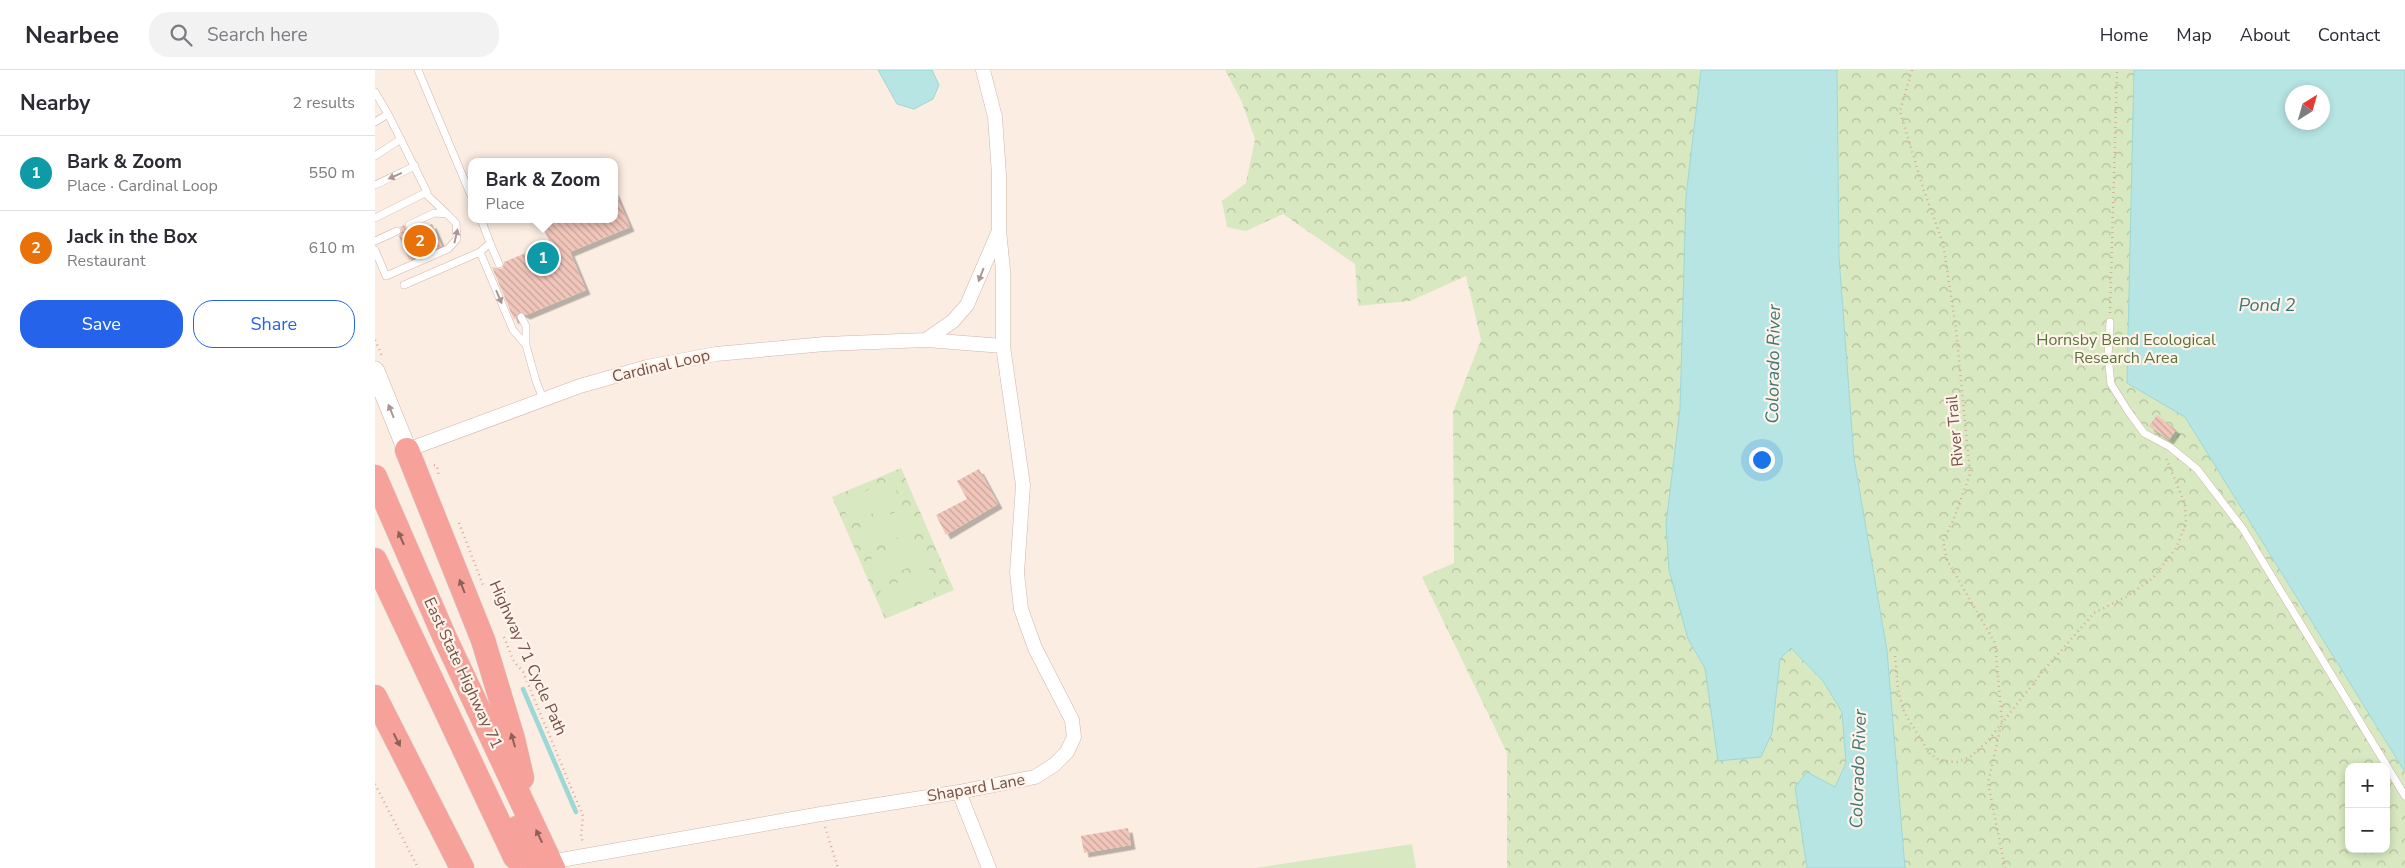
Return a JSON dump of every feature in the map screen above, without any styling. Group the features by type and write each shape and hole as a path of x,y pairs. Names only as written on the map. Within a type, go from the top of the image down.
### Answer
{"highway":[{"path":"407,450 483,640 521,770 524,805"},
{"name":"East State Highway 71","path":"375,477 445,638 524,805 546,866"},
{"path":"375,517 546,866"},
{"path":"375,560 520,868"},
{"path":"375,597 466,786 503,868"},
{"path":"375,697 462,868"}],"street":[{"path":"983,70 995,117 999,175 999,230 1003,270 1003,346"},
{"path":"926,340 953,321 967,305 978,284 999,230"},
{"name":"Cardinal Loop","path":"407,450 579,386 647,367 716,354 825,344 926,340 1003,346"},
{"name":"Shapard Lane","path":"546,866 587,855 959,792 1035,777 1054,765 1067,752 1074,737 1072,720 1035,648 1021,609 1017,573 1023,485 1003,346"},
{"path":"375,371 407,450"},
{"path":"959,792 989,868"}],"lane":[{"path":"418,70 468,189"},
{"path":"375,92 415,166 427,190 427,194 453,218 458,228 454,244 447,249 386,276 375,250"},
{"path":"375,122 388,114"},
{"path":"375,156 401,139"},
{"path":"375,185 415,166"},
{"path":"375,218 427,194"},
{"path":"409,225 434,213 447,214"},
{"path":"484,223 499,264"},
{"path":"375,241 397,231"},
{"path":"404,285 480,252 490,243"},
{"path":"480,252 513,330 526,345"},
{"path":"521,317 526,326 526,345 535,381 543,399"},
{"path":"2110,322 2109,357 2111,384 2144,433 2170,447 2197,469 2243,529 2405,796"}],"path":[{"name":"River Trail","path":"1912,70 1899,111 1943,243 1956,329 1971,474 1953,521 1943,541 1947,560 1995,643 2002,721 1988,783 2005,868"},
{"path":"2110,322 2117,70"},
{"path":"1895,656 1898,690 1904,712 1930,754 1941,761 1957,762 1970,757 1987,742 2002,721 2093,613 2126,597 2153,578 2176,548 2186,524 2185,504 2165,457 2170,447"},
{"path":"429,464 437,466 443,486"},
{"name":"Highway 71 Cycle Path","path":"458,521 485,588"},
{"name":"Highway 71 Cycle Path","path":"503,635 513,660 523,672 583,816 581,836 587,855"},
{"path":"375,784 419,868"},
{"path":"821,814 838,868"}],"green space":[{"path":"1225,70 1701,70 1686,196 1680,409 1666,524 1688,639 1705,668 1718,761 1772,733 1780,659 1791,648 1823,681 1842,712 1846,763 1835,787 1802,830 1807,868 1507,868 1507,753 1422,577 1454,563 1453,412 1481,340 1466,276 1410,301 1358,306 1355,264 1283,214 1246,231 1227,227 1222,201 1246,183 1255,139 1241,100"},
{"name":"Hornsby Bend Ecological Research Area","path":"1837,70 2405,70 2405,868 1905,868 1887,651 1854,458 1839,257"},
{"path":"901,468 954,590 885,619 832,497"},
{"path":"891,480 901,501 850,523 841,502"},
{"path":"905,508 914,531 862,552 853,530"},
{"path":"917,539 926,560 875,582 866,561"},
{"path":"929,569 939,590 889,612 880,590"},
{"path":"1412,844 1416,868 1255,868"}],"water":[{"path":"878,70 932,70 939,85 933,99 914,109 897,104"},
{"name":"Colorado River","path":"1701,70 1837,70 1839,257 1854,458 1887,651 1905,868 1807,868 1795,787 1807,772 1835,787 1846,763 1842,712 1823,681 1791,648 1780,659 1772,733 1761,757 1718,761 1705,668 1688,639 1669,570 1666,524 1680,409 1686,196"},
{"name":"Pond 2","path":"2134,70 2405,70 2405,772 2185,417 2127,383"}],"building":[{"path":"618,199 630,227 570,252 586,290 526,315 519,312 514,320 492,267 501,269 504,262 550,243 543,227 547,225 546,223 618,223"},
{"path":"432,224 442,246 409,260 399,236 402,231 400,227 404,225 406,229 412,232"},
{"path":"2157,415 2176,430 2169,440 2149,426"},
{"path":"979,469 998,504 946,535 936,515 967,499 957,481"},
{"path":"1128,828 1131,845 1084,853 1081,836"}],"waterway":[{"path":"523,689 576,812"}],"place":[{"name":"Jack in the Box","path":"420,241"},
{"name":"Bark & Zoom","path":"543,258"}]}
